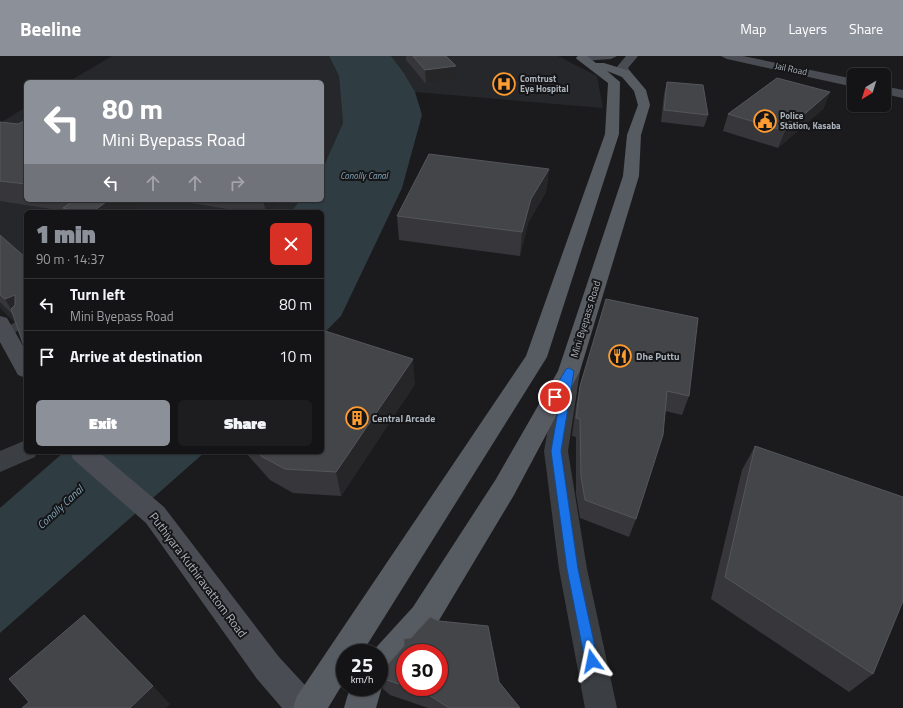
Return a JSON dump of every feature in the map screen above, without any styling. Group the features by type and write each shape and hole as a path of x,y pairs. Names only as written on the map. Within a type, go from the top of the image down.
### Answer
{"main road":[{"name":"Mini Byepass Road","path":"388,657 424,617 505,487 569,371 630,176 634,135 644,105 640,90 629,65 580,57"},
{"path":"309,708 536,357 612,134 614,82 580,57"},
{"path":"360,708 363,696"}],"street":[{"path":"580,57 611,56"},
{"name":"Jail Road","path":"727,56 847,82"},
{"path":"891,91 903,94"},
{"path":"3,328 24,366"},
{"path":"569,371 556,451 573,569 602,708"},
{"path":"0,462 24,451"},
{"name":"Puthiyara Kuthiravattom Road","path":"84,454 155,515 268,668 303,708"}],"lane":[{"path":"3,328 24,321"}],"shaded area":[{"path":"112,56 329,56 339,76 343,123 324,166 324,80 71,80"},
{"name":"Comtrust Eye Hospital","path":"391,56 558,56 597,76 603,108 415,92 404,73"},
{"path":"24,108 24,202 298,202 292,210 24,210 24,346 13,321 0,308 0,123"}],"water":[{"name":"Conolly Canal","path":"329,56 391,56 404,73 415,92 422,115 402,188 341,316 324,333 324,210 292,210 298,202 324,202 324,166 343,123 339,76"},
{"name":"Conolly Canal","path":"62,454 203,454 0,633 0,508"}],"building":[{"path":"413,56 446,56 456,66 425,70"},
{"path":"777,78 830,92 785,131 728,114"},
{"path":"667,82 703,85 708,115 664,110"},
{"path":"24,121 24,184 0,181 0,122 18,124"},
{"path":"429,154 549,169 531,199 522,232 397,216"},
{"path":"72,202 106,202 95,210 72,210 63,208"},
{"path":"0,235 24,256 24,346 11,309 15,305 15,295 5,299 0,295"},
{"path":"606,299 698,318 689,396 667,391 663,435 636,519 585,500 581,476 580,419 576,418 580,386"},
{"path":"324,331 413,359 336,472 285,469 260,454 324,454"},
{"path":"755,446 903,497 903,601 873,674 725,577"},
{"path":"84,615 153,686 130,708 22,708 29,702 9,679"},
{"path":"430,617 439,621 488,626 499,682 520,708 449,708 431,696 448,696 448,644 404,644 404,639 411,638"},
{"path":"396,655 396,683 388,680 388,664"}],"place":[{"name":"Comtrust Eye Hospital","path":"504,84"},
{"name":"Police Station, Kasaba","path":"765,121"},
{"name":"Dhe Puttu","path":"620,356"},
{"name":"Central Arcade","path":"357,418"}],"route":[{"path":"555,397 569,371 556,451 573,569 592,661"}]}
